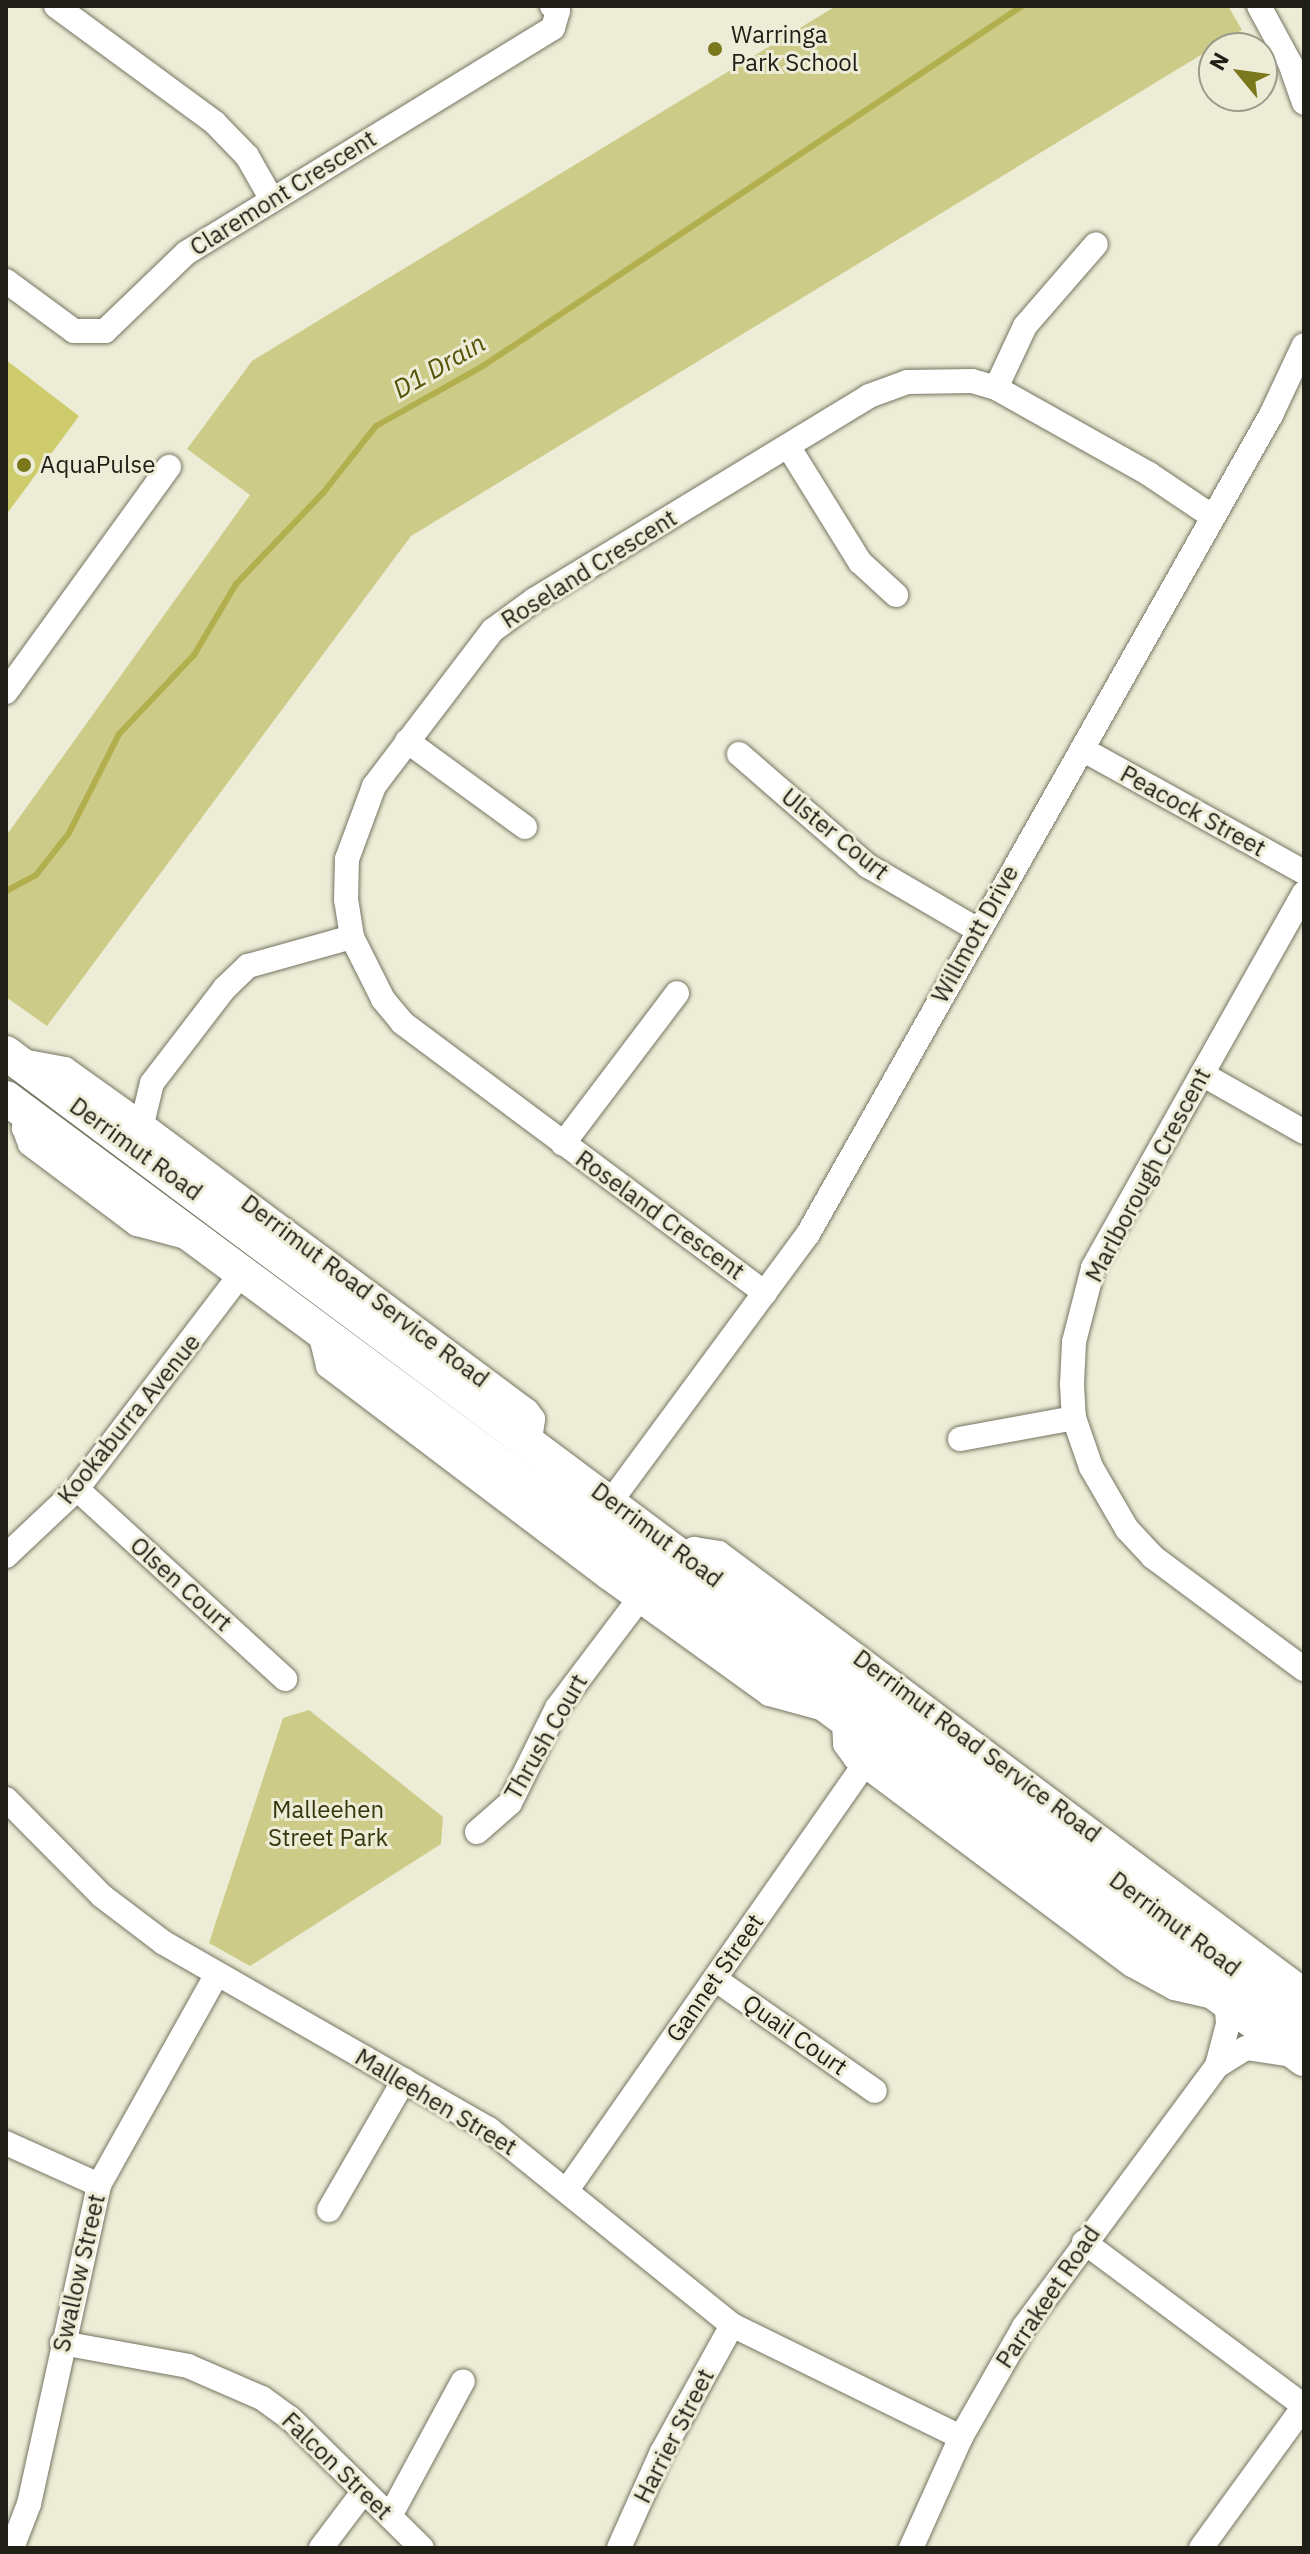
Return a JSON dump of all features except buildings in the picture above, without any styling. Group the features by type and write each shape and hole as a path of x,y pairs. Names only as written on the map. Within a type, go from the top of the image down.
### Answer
{"highway":[{"name":"Derrimut Road","path":"10,1056 530,1440 1304,2022"},
{"name":"Derrimut Road","path":"17,1106 836,1716 876,1759 1226,2000 1304,2058"},
{"path":"241,1274 264,1244"},
{"path":"588,1532 611,1501"},
{"path":"683,1555 675,1574 685,1604"},
{"path":"876,1759 900,1747 903,1731 880,1702"}],"street":[{"path":"56,6 215,123 247,156 271,198"},
{"name":"Claremont Crescent","path":"6,281 74,331 105,331 186,253 271,198 553,28 558,11 552,6"},
{"path":"1259,6 1290,63 1304,103"},
{"path":"996,388 1025,326 1096,244"},
{"name":"Willmott Drive","path":"611,1501 808,1234 1290,381 1304,345"},
{"name":"Roseland Crescent","path":"765,1293 402,1022 364,968 352,937 347,859 358,820 374,786 493,630 534,600 869,396 907,382 972,381 996,388 1216,511"},
{"path":"788,446 860,562 896,595"},
{"path":"6,692 169,467"},
{"path":"407,741 525,827"},
{"name":"Peacock Street","path":"1082,749 1304,872"},
{"name":"Ulster Court","path":"739,754 868,866 978,930"},
{"name":"Marlborough Crescent","path":"1304,893 1093,1268 1074,1342 1074,1418 1091,1467 1127,1529 1153,1557 1304,1669"},
{"path":"142,1124 152,1083 225,988 248,966 352,937"},
{"path":"563,1144 677,993"},
{"name":"Derrimut Road Service Road","path":"10,1056 65,1069 142,1124 527,1411 533,1419 530,1440"},
{"path":"1202,1074 1304,1132"},
{"name":"Kookaburra Avenue","path":"6,1556 77,1489 241,1274"},
{"path":"320,1333 328,1366 769,1694 836,1716"},
{"path":"960,1439 1074,1418"},
{"name":"Olsen Court","path":"77,1489 285,1679"},
{"name":"Derrimut Road Service Road","path":"683,1555 694,1549 719,1553 1304,1990"},
{"name":"Thrush Court","path":"477,1832 510,1803 561,1701 640,1598"},
{"name":"Gannet Street","path":"567,2190 715,1979 876,1759"},
{"name":"Malleehen Street","path":"6,1799 102,1896 217,1974 489,2129 732,2325 961,2437"},
{"name":"Swallow Street","path":"12,2548 29,2504 99,2185 217,1974"},
{"name":"Quail Court","path":"715,1979 875,2091"},
{"name":"Parrakeet Road","path":"1217,2066 1228,2024 1226,2000"},
{"name":"Parrakeet Road","path":"911,2548 961,2437 1024,2327 1217,2066 1246,2048 1304,2058"},
{"path":"329,2210 404,2080"},
{"path":"6,2143 99,2185"},
{"path":"1084,2242 1304,2406 1201,2548"},
{"name":"Harrier Street","path":"619,2548 662,2452 732,2325"},
{"name":"Falcon Street","path":"62,2343 150,2357 235,2383 290,2418 422,2548"},
{"path":"390,2516 463,2381"},
{"path":"321,2548 364,2491"}],"green space":[{"path":"836,6 1228,6 1242,30 1198,32 1198,57 411,536 47,1026 6,997 6,836 250,495 187,449 252,361"},
{"name":"Malleehen Street Park","path":"309,1710 443,1817 441,1844 250,1966 209,1943 283,1718"}],"waterway":[{"name":"D1 Drain","path":"6,891 36,875 69,833 119,734 194,655 236,584 323,493 376,426 483,366 1022,6"}],"place":[{"name":"Warringa Park School","path":"715,49"},
{"name":"AquaPulse","path":"24,465"}]}
